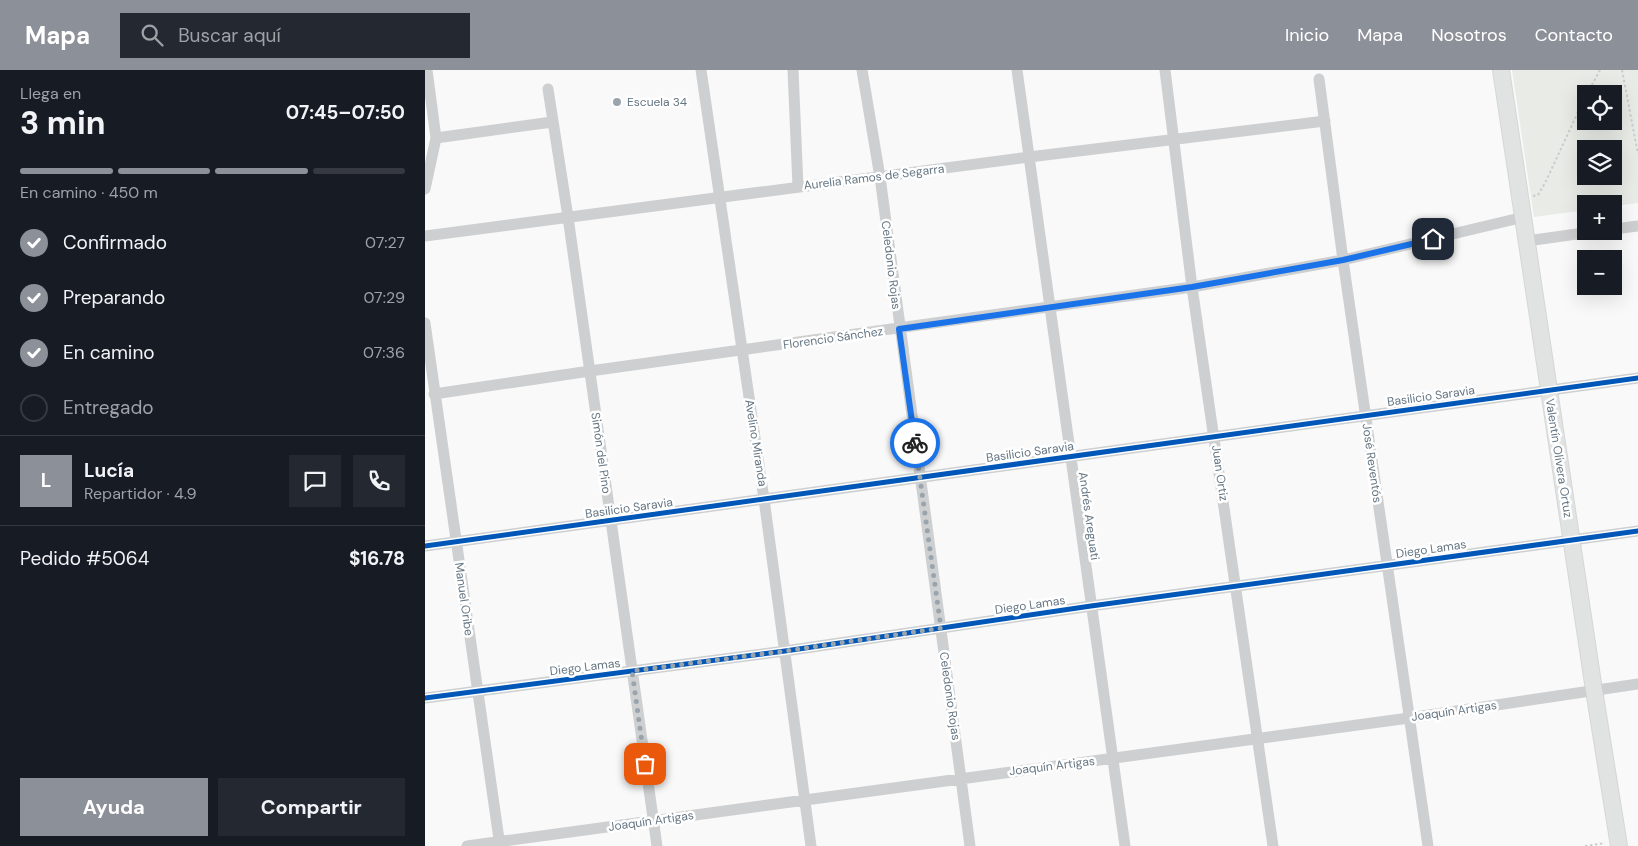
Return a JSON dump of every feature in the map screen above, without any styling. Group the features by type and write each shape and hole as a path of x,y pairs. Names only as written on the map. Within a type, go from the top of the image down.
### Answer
{"street":[{"path":"425,189 436,138 427,88 427,70"},
{"name":"Avelino Miranda","path":"701,70 764,499 811,846"},
{"path":"793,70 798,186"},
{"name":"Celedonio Rojas","path":"862,70 880,177 970,846"},
{"name":"Andrés Areguati","path":"1017,70 1125,846"},
{"name":"Juan Ortiz","path":"1165,70 1192,287 1273,846"},
{"name":"Valentín Olivera Ortuz","path":"1501,70 1594,690 1619,844"},
{"name":"José Reventós","path":"1319,79 1343,260 1428,846"},
{"name":"Simón del Pino","path":"548,89 568,216 657,846"},
{"name":"Aurelia Ramos de Segarra","path":"425,236 1029,156 1325,121"},
{"path":"436,138 552,122"},
{"name":"Florencio Sánchez","path":"434,394 1192,287 1343,260 1524,218"},
{"path":"1622,228 1638,226"},
{"path":"1527,241 1577,234"},
{"name":"Manuel Oribe","path":"425,323 500,844"},
{"name":"Basilicio Saravia","path":"425,546 1638,378"},
{"name":"Diego Lamas","path":"425,698 785,651 1091,606 1638,531"},
{"name":"Joaquín Artigas","path":"467,846 500,844 653,820 1409,718 1638,684"}],"path":[{"path":"1592,85 1600,70"},
{"path":"1622,70 1638,154"},
{"path":"1521,200 1538,195 1577,115"},
{"path":"1585,846 1619,844"}],"shaded area":[{"path":"1512,70 1638,70 1638,203 1622,205 1622,195 1577,195 1577,211 1534,217"}],"cycle path":[{"path":"425,546 1638,378"},
{"path":"425,698 785,651 1091,606 1638,531"}],"way so far":[{"path":"645,764 632,671 941,628 915,443"}],"place":[{"name":"Escuela 34","path":"617,102"}],"route":[{"path":"915,443 899,329 1192,287 1343,260 1433,239"}]}
